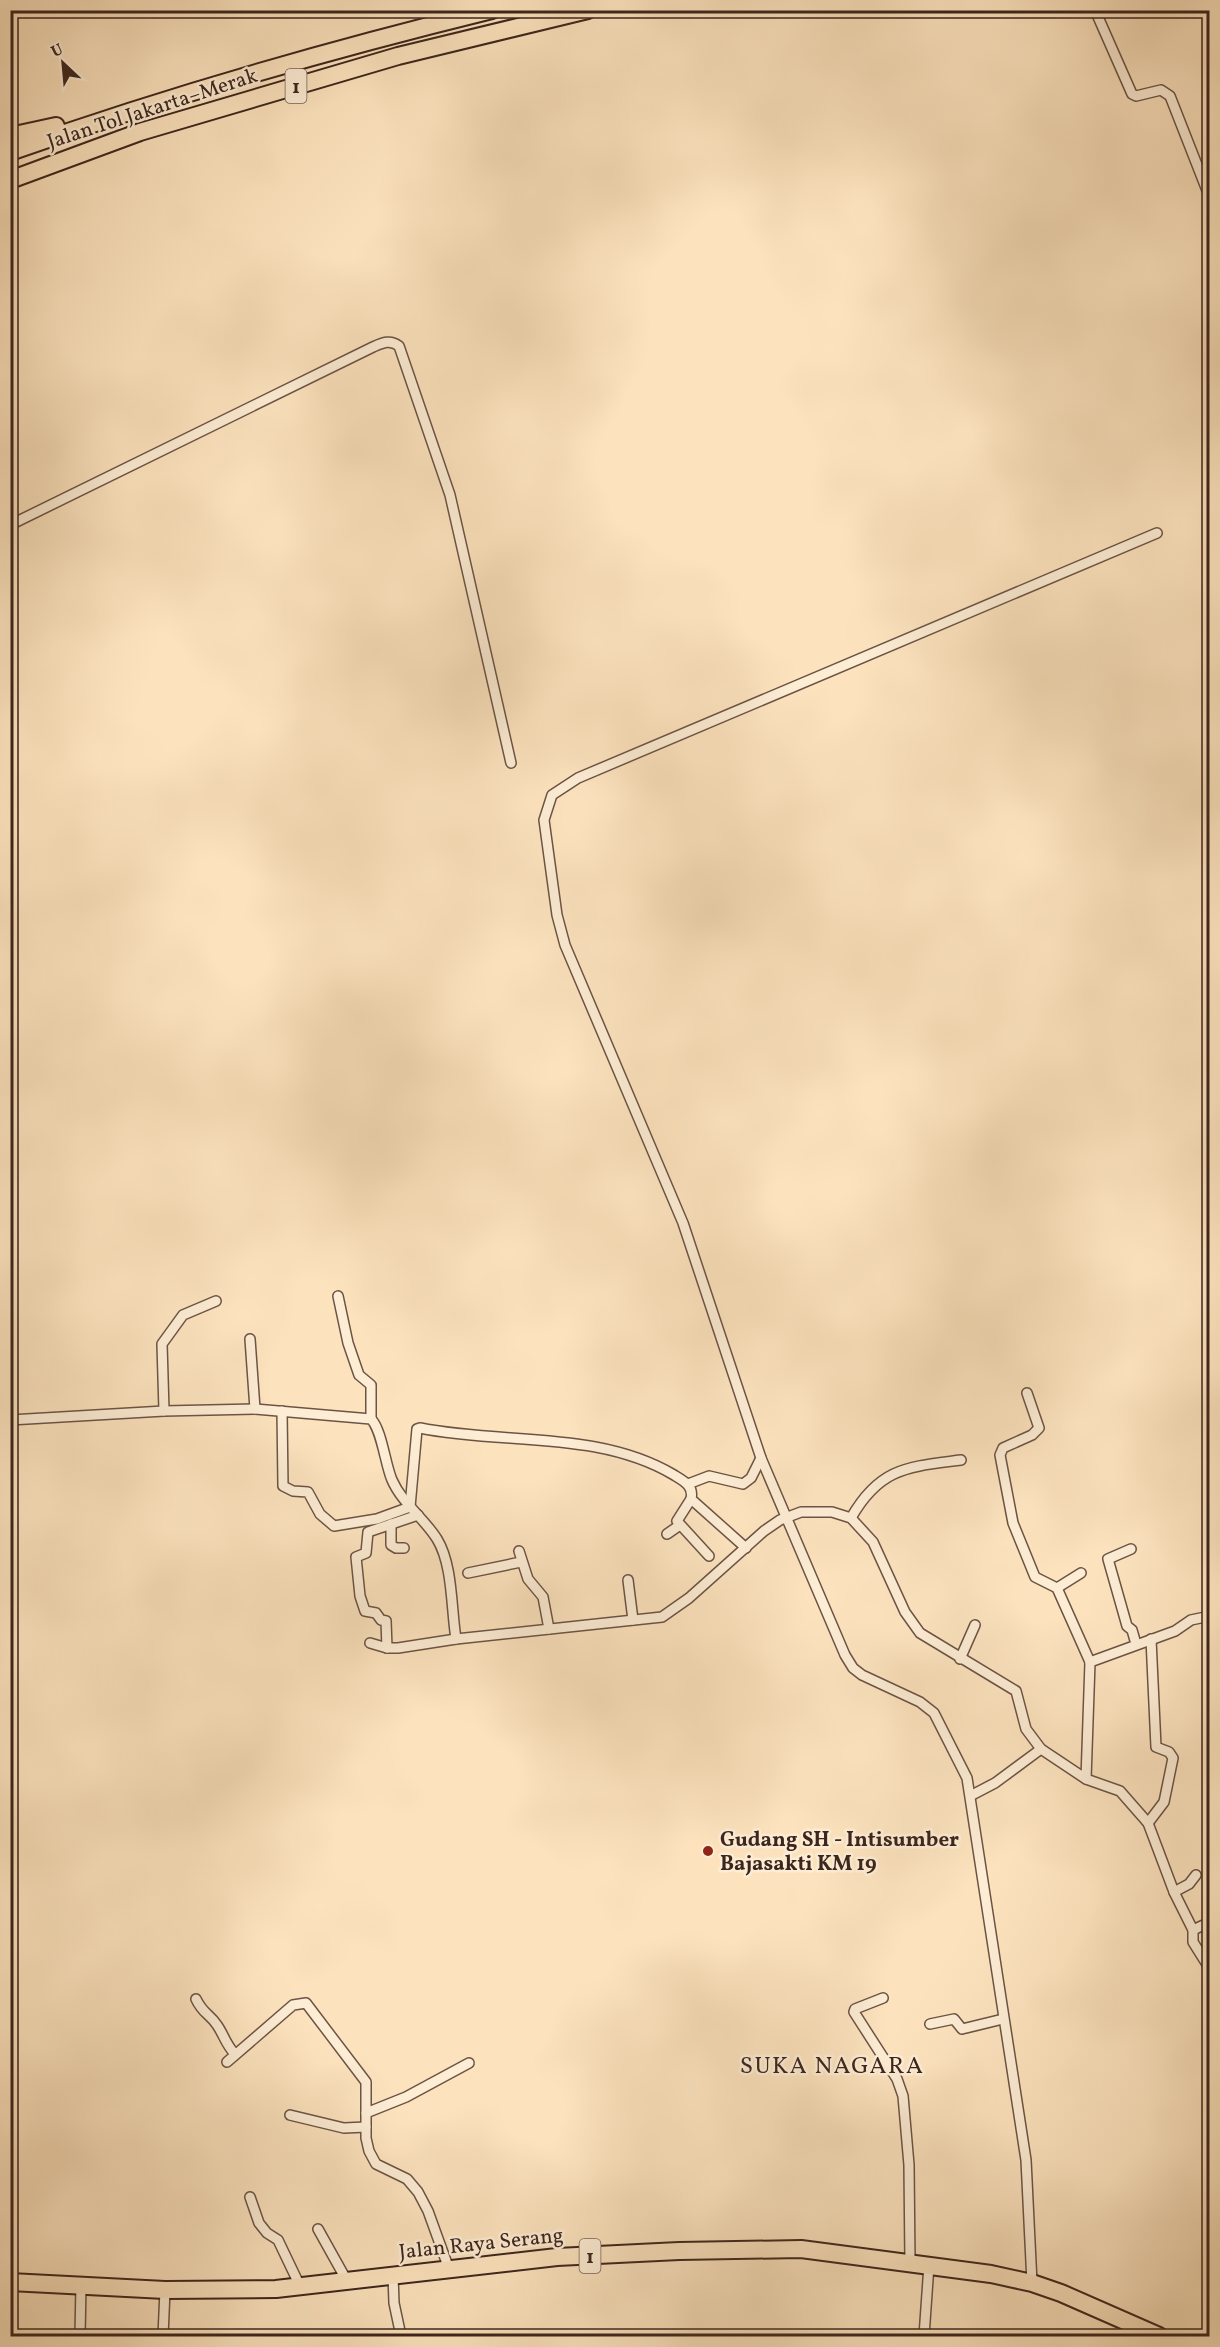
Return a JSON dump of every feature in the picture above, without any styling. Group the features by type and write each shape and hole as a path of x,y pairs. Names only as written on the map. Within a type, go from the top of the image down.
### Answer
{"highway":[{"name":"Jalan Tol Jakarta–Merak","path":"10,152 133,108 387,36 492,10"},
{"name":"Jalan Tol Jakarta–Merak","path":"10,180 140,132 398,56 588,10"},
{"path":"10,136 133,108"},
{"name":"Jalan Raya Serang","path":"10,2282 165,2290 300,2286 557,2257 679,2251 801,2249 929,2265 1032,2283 1061,2293 1159,2337"}],"street":[{"path":"1095,10 1132,94 1136,96 1161,90 1170,96 1209,198"},
{"path":"10,525 373,347 387,341 395,343 402,355 450,495 511,763"},
{"path":"1032,2283 1026,2160 1003,2019 972,1795 962,1763 934,1713 920,1702 862,1675 848,1661 761,1458 683,1223 565,945 557,915 544,820 545,810 552,795 578,778 1157,533"},
{"path":"338,1296 348,1343 359,1375 370,1385 371,1419 375,1424 392,1480 443,1550 456,1639"},
{"path":"164,1411 162,1344 183,1315 216,1302"},
{"path":"250,1339 255,1409"},
{"path":"1027,1393 1039,1428 1032,1435 1003,1448 1000,1455 1012,1523 1035,1577 1057,1588 1090,1662 1086,1779"},
{"path":"10,1420 164,1411 255,1409 371,1419"},
{"path":"282,1411 283,1486 293,1491 308,1492 326,1521 342,1527 377,1519 410,1507"},
{"path":"410,1507 417,1429 420,1428 477,1436 596,1446 630,1454 660,1467 688,1484 692,1493 691,1499 677,1520 709,1556"},
{"path":"688,1484 709,1476 743,1484 751,1478 761,1458"},
{"path":"851,1518 867,1494 902,1469 919,1464 961,1460"},
{"path":"691,1499 746,1548"},
{"path":"370,1643 387,1648 657,1618 678,1607 764,1531 786,1517 819,1511 832,1512 851,1518 878,1550 915,1629 960,1659 1016,1691 1026,1729 1041,1749 1086,1779 1120,1791 1148,1823 1174,1892 1193,1930 1194,1942 1209,1969"},
{"path":"387,1648 386,1621 381,1620 376,1613 365,1611 360,1596 356,1557 366,1552 368,1532 418,1515"},
{"path":"391,1524 391,1545 404,1548"},
{"path":"667,1534 680,1525"},
{"path":"1131,1548 1108,1559 1127,1626 1132,1630 1136,1644"},
{"path":"519,1551 528,1579 543,1597 549,1629"},
{"path":"468,1573 521,1562"},
{"path":"1057,1588 1081,1573"},
{"path":"628,1580 633,1620"},
{"path":"1090,1662 1176,1631 1191,1620 1209,1616"},
{"path":"960,1659 975,1625"},
{"path":"1148,1823 1164,1802 1173,1758 1171,1754 1158,1750 1156,1746 1151,1639"},
{"path":"972,1795 995,1783 1041,1749"},
{"path":"1174,1892 1189,1884 1196,1875"},
{"path":"1193,1930 1209,1922"},
{"path":"883,1998 855,2008 854,2012 897,2079 903,2096 909,2165 910,2263"},
{"path":"196,1999 202,2013 216,2024 226,2044 235,2054"},
{"path":"227,2062 293,2005 303,2002 366,2082 366,2127 369,2151 376,2164 407,2179 418,2192 428,2211 449,2269"},
{"path":"930,2024 954,2019 962,2029 1003,2019"},
{"path":"366,2113 406,2097 469,2063"},
{"path":"290,2115 344,2128 366,2127"},
{"path":"250,2196 259,2223 267,2233 278,2240 300,2286"},
{"path":"318,2229 347,2281"},
{"path":"924,2337 929,2265"},
{"path":"393,2275 394,2303 401,2337"},
{"path":"80,2337 81,2285"},
{"path":"163,2337 165,2290"}],"place":[{"name":"Gudang SH - Intisumber Bajasakti KM 19","path":"708,1851"}],"district":[{"name":"SUKA NAGARA","path":"832,2065"}]}
